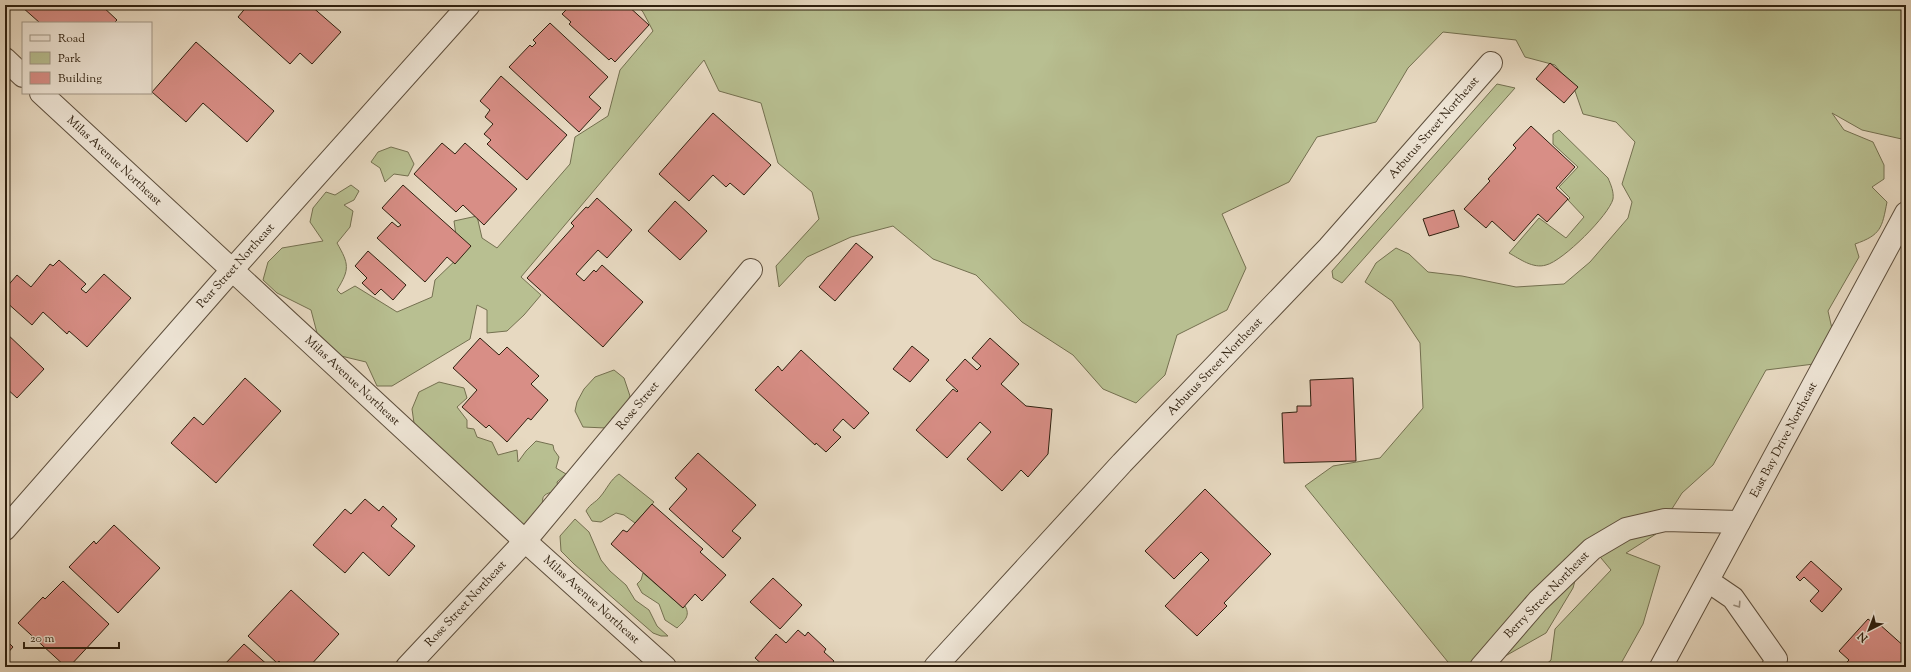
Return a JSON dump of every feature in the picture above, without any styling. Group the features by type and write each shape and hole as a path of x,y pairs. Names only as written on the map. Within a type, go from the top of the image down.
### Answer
{"street":[{"name":"Pear Street Northeast","path":"5,529 232,270 469,5"},
{"path":"5,59 22,75"},
{"name":"Arbutus Street Northeast","path":"935,667 1122,464 1329,247 1491,63"},
{"name":"Milas Avenue Northeast","path":"42,94 525,541 665,667"},
{"name":"East Bay Drive Northeast","path":"1661,667 1906,213"},
{"name":"Rose Street","path":"525,541 751,270"},
{"name":"Berry Street Northeast","path":"1480,667 1538,601 1592,549 1626,528 1665,520 1739,522"},
{"name":"Rose Street Northeast","path":"407,667 525,541"},
{"path":"1708,581 1733,598 1776,659 1773,667"}],"green space":[{"path":"637,5 1906,5 1906,140 1862,130 1832,113 1844,130 1873,142 1884,165 1884,179 1872,187 1887,202 1882,224 1875,234 1864,241 1855,244 1859,257 1828,311 1833,333 1814,364 1766,370 1713,465 1682,493 1656,534 1626,553 1660,566 1643,624 1619,667 1543,667 1551,660 1555,629 1611,570 1586,540 1573,588 1546,633 1500,659 1495,667 1452,667 1305,486 1333,466 1380,458 1423,408 1420,343 1392,301 1365,282 1376,263 1396,248 1409,254 1428,272 1462,276 1516,287 1564,284 1590,262 1628,218 1632,202 1622,184 1635,142 1616,122 1583,114 1575,91 1555,65 1525,57 1516,40 1443,32 1408,68 1376,122 1317,137 1289,182 1222,214 1246,268 1227,310 1177,335 1165,375 1136,403 1103,389 1073,355 1022,322 976,275 933,259 893,226 851,237 807,257 779,287 776,266 819,219 812,192 778,163 761,103 719,91 704,60 521,277 541,295 524,315 507,331 487,333 487,310 477,305 470,339 392,386 377,386 366,362 341,356 317,333 311,310 277,293 263,280 268,262 282,248 323,241 310,222 313,208 326,192 335,195 351,185 359,191 354,200 344,205 353,211 350,227 337,243 346,262 346,271 337,290 341,294 355,286 397,312 432,297 435,280 459,257 454,221 477,216 482,238 497,248 570,164 575,137 608,116 620,70 653,31 643,12"},
{"path":"1497,84 1515,88 1342,283 1333,278 1332,271"},
{"path":"1559,130 1608,178 1613,191 1613,199 1610,206 1595,226 1574,247 1554,262 1536,266 1531,265 1509,253 1539,218 1566,238 1584,217 1568,200 1570,198 1559,187 1578,167 1553,144 1553,134"},
{"path":"391,147 408,152 414,164 408,176 394,174 385,182 380,168 371,162 378,152"},
{"path":"614,370 624,378 630,396 624,410 613,417 606,428 583,427 575,411 577,402 584,389 595,377"},
{"path":"439,382 464,388 467,398 457,407 467,420 467,428 474,429 477,437 492,442 498,455 517,450 518,462 536,441 553,445 554,450 559,457 556,468 566,474 557,482 559,491 551,492 544,496 540,515 526,528 438,448 431,438 415,430 412,409 419,392"},
{"path":"619,474 654,502 635,523 624,515 616,513 601,522 592,521 586,511"},
{"path":"575,519 589,532 601,560 610,571 626,585 635,600 649,610 657,626 668,636 661,636 653,633 561,551 560,536"},
{"path":"643,573 683,608 685,606 687,616 677,628 665,620 659,604 642,593 637,584 641,580"}],"building":[{"path":"24,5 101,5 117,20 115,22 39,22 22,7"},
{"path":"248,5 285,5 287,7 289,5 310,5 341,32 312,64 300,53 290,64 238,17"},
{"path":"571,5 596,5 602,10 606,5 627,5 649,25 615,62 611,58 609,60 569,24 571,22 562,14"},
{"path":"550,23 608,77 589,97 601,108 579,132 509,67 530,45 532,47 536,43 533,40"},
{"path":"196,42 274,111 247,142 203,103 186,122 152,92"},
{"path":"1550,63 1578,87 1564,103 1536,79"},
{"path":"501,76 567,135 527,180 487,144 491,140 484,134 493,124 485,117 490,110 480,101"},
{"path":"713,113 771,165 744,195 730,183 726,187 713,175 689,201 659,174"},
{"path":"1531,126 1575,167 1556,188 1568,199 1547,222 1538,214 1514,241 1492,221 1486,228 1464,209 1490,181 1488,179 1516,148 1513,145"},
{"path":"442,143 455,154 465,143 517,189 484,225 463,205 456,212 414,174"},
{"path":"403,185 471,246 455,264 447,257 425,282 377,238 392,222 398,227 401,225 382,208"},
{"path":"597,198 632,230 607,258 598,250 576,274 584,281 594,270 596,272 602,265 643,302 603,347 527,278 574,226 571,223"},
{"path":"675,201 707,231 680,260 648,231"},
{"path":"1454,210 1459,227 1429,236 1423,219"},
{"path":"856,243 873,257 835,301 819,287"},
{"path":"368,251 406,285 393,300 381,289 375,295 362,283 367,278 355,266"},
{"path":"59,260 86,284 81,289 86,293 104,274 131,298 87,347 69,331 67,334 43,312 32,325 5,301 5,289 17,275 31,287 50,264 53,266"},
{"path":"5,332 44,369 17,398 5,387"},
{"path":"480,338 499,355 507,347 539,376 531,384 548,400 531,420 528,418 507,442 489,425 486,428 462,407 477,390 453,368"},
{"path":"990,338 1019,364 1001,384 1026,406 1052,409 1048,454 1028,477 1021,470 1002,491 967,459 991,432 980,422 947,458 916,430 953,389 957,392 958,391 946,380 965,359 977,370 981,366 972,358"},
{"path":"912,346 929,360 910,382 893,369"},
{"path":"801,350 869,413 854,429 843,419 833,430 841,437 826,452 816,443 815,445 755,390 778,366 782,371"},
{"path":"245,378 281,411 216,483 171,443 194,417 203,425"},
{"path":"1353,378 1356,461 1284,463 1282,413 1297,412 1297,406 1311,406 1310,380"},
{"path":"698,453 756,505 732,531 741,538 723,558 669,509 687,489 675,478"},
{"path":"1205,489 1271,554 1224,603 1227,606 1197,636 1165,606 1209,560 1201,552 1174,579 1145,551"},
{"path":"365,499 379,511 383,506 397,519 391,526 415,546 389,576 363,552 345,573 313,545 345,509 351,514"},
{"path":"652,504 703,549 700,552 726,575 702,601 695,594 683,608 611,544 623,530 627,532"},
{"path":"114,525 160,568 118,613 69,567 94,541 96,544"},
{"path":"1811,561 1842,589 1822,612 1810,601 1819,591 1804,577 1800,581 1796,577"},
{"path":"773,578 802,605 780,629 750,602"},
{"path":"63,581 109,624 69,667 66,667 18,623 43,597 45,599"},
{"path":"291,590 339,634 309,667 285,667 279,661 277,663 248,636"},
{"path":"1868,619 1876,625 1878,623 1906,648 1906,658 1898,667 1849,667 1845,664 1849,660 1839,651"},
{"path":"798,630 805,636 808,632 826,649 824,652 834,661 829,667 765,667 755,658 776,634 786,643"},
{"path":"5,639 13,647 5,656"},
{"path":"244,644 270,667 222,667"}]}
